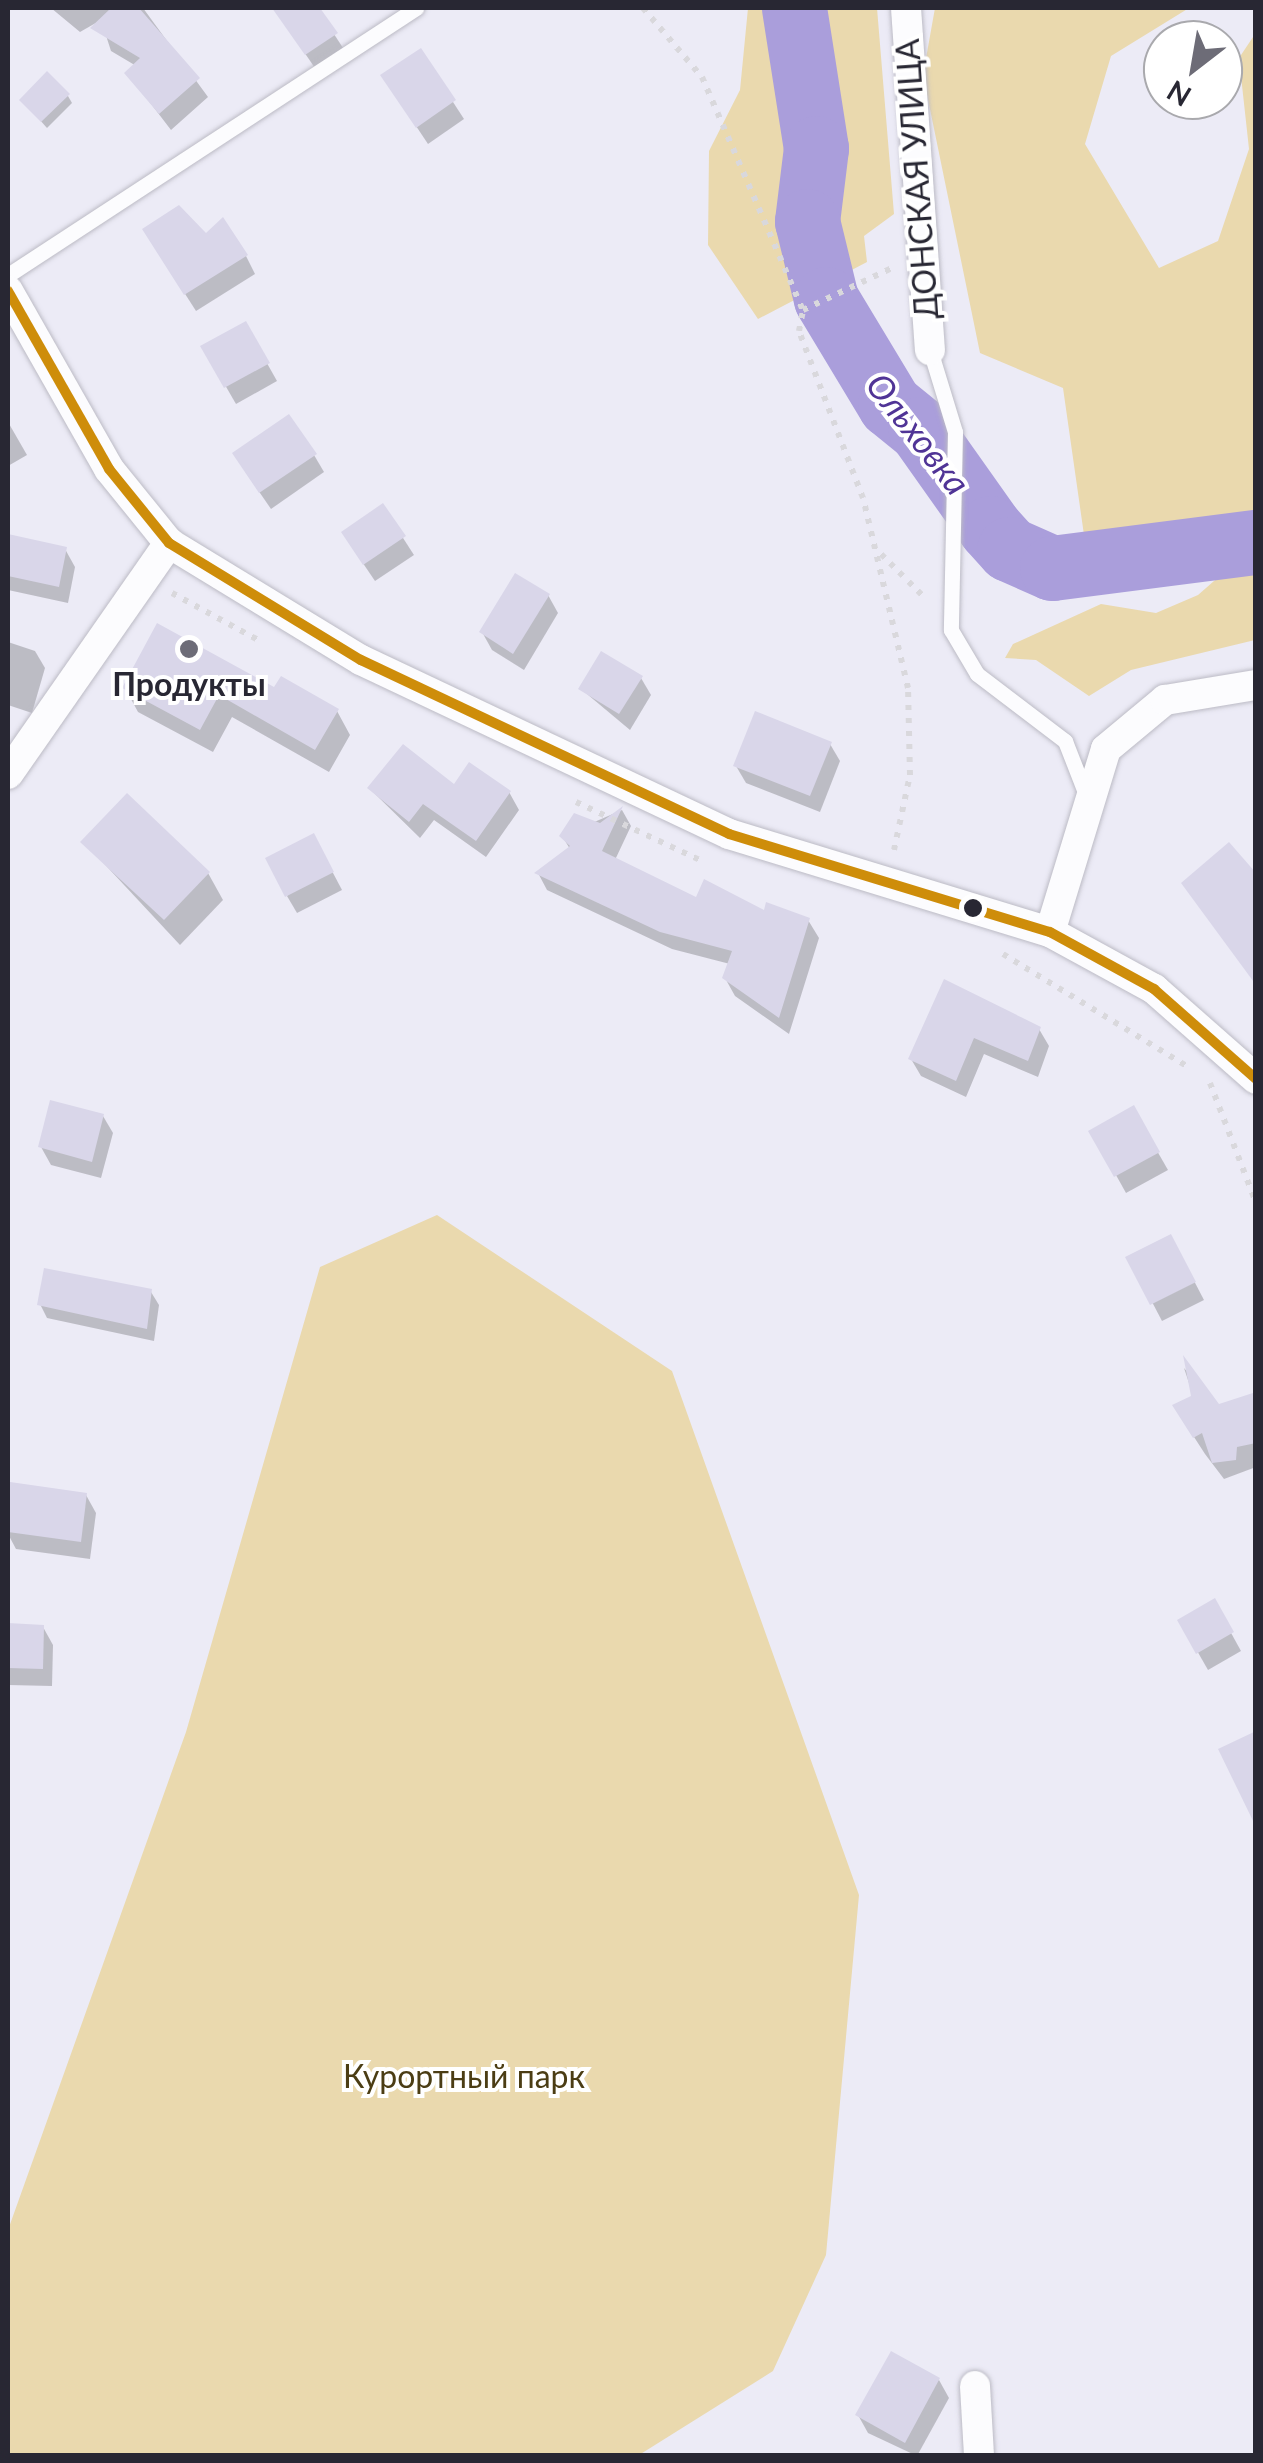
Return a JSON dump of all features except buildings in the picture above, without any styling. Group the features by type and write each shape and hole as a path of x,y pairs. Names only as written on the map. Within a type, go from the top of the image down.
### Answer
{"street":[{"name":"ДОНСКАЯ УЛИЦА","path":"906,8 930,350"},
{"path":"8,292 109,470 169,543 360,660 530,745 729,834 1050,932 1154,989 1256,1079"},
{"path":"8,774 169,543"},
{"path":"1050,932 1106,749 1166,700 1256,685"},
{"path":"975,2386 979,2456"}],"lane":[{"path":"8,275 416,8"},
{"path":"930,350 955,432 950,630 978,674 1065,741 1088,809"}],"path":[{"path":"643,8 702,77 803,310 799,331 878,551 908,688 910,775 886,885"},
{"path":"803,310 884,269"},
{"path":"878,551 950,630"}],"green space":[{"path":"748,8 877,8 894,214 864,236 867,262 758,319 708,245 709,151 740,90"},
{"path":"935,8 1189,8 1170,20 1143,20 1143,36 1111,56 1085,144 1159,268 1218,241 1249,149 1243,52 1255,34 1255,640 1131,670 1089,696 1036,660 1005,658 1013,644 1101,604 1156,613 1198,595 1222,574 1233,529 1085,542 1063,388 980,353 923,75"},
{"name":"Курортный парк","path":"437,1215 672,1371 859,1895 826,2255 773,2371 639,2455 8,2455 8,2230 186,1732 320,1267"}],"waterway":[{"name":"Ольховка","path":"794,8 816,148 807,221 826,299 890,405 920,429 990,528 1009,549 1052,568 1256,542"}],"transit line":[{"path":"8,291 109,469 169,543 361,660 729,834 1050,932 1154,989 1256,1079"}],"place":[{"name":"Продукты","path":"189,649"}]}
